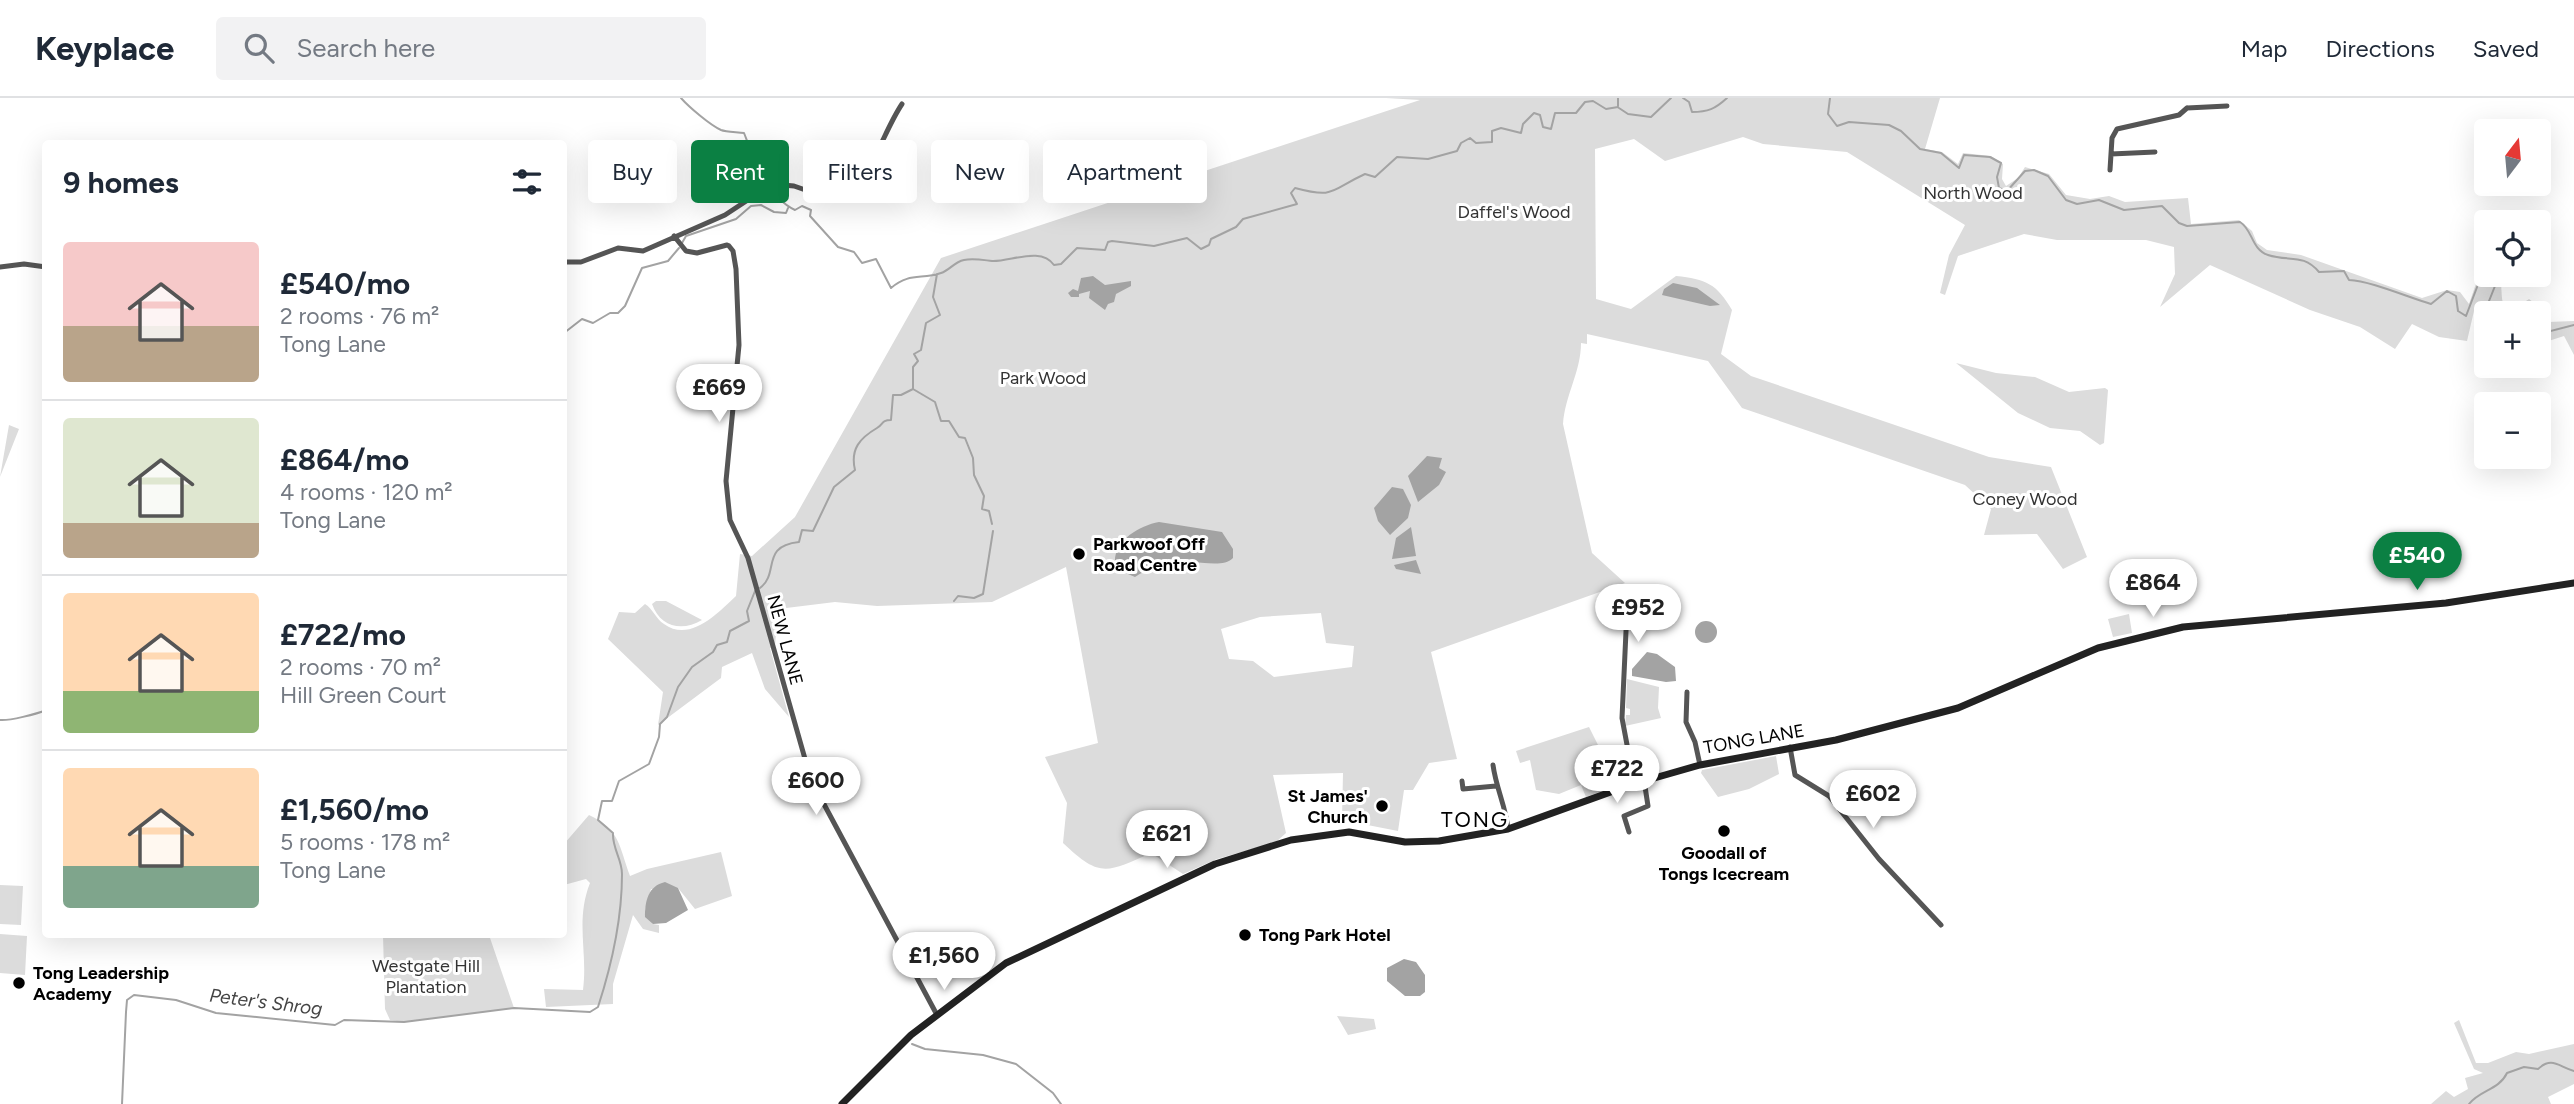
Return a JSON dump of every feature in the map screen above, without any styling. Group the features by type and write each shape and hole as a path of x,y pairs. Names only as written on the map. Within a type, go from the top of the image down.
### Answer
{"street":[{"path":"2187,108 2188,98"},
{"path":"567,262 592,259 618,248 643,251 725,215 769,185 794,186 834,200 848,194 858,185 902,104"},
{"path":"2110,170 2112,138 2117,128 2179,115 2187,108 2227,106"},
{"path":"2112,154 2155,152"},
{"name":"NEW LANE","path":"674,236 686,251 697,253 728,245 733,251 739,345 726,494 734,532 747,558 756,586 811,780 937,1015"},
{"path":"0,267 24,264 42,266"},
{"name":"TONG LANE","path":"842,1104 888,1056 937,1015 1022,954 1215,864 1291,840 1326,834 1357,833 1415,842 1456,840 1508,829 1644,780 1700,765 1836,740 1958,708 2098,649 2183,627 2446,603 2574,583"},
{"path":"1628,588 1622,718 1631,766 1630,785"},
{"path":"1687,692 1686,722 1695,742 1700,765"},
{"path":"1790,747 1795,775 1829,796 1880,859 1941,925"},
{"path":"1493,765 1496,786 1506,810 1508,829"},
{"path":"1629,832 1623,816 1648,806 1644,780"},
{"path":"1462,781 1463,789 1496,786"}],"green space":[{"path":"1386,98 1940,98 1925,149 1942,152 1958,164 1963,153 1991,156 2003,164 2002,179 2006,186 2018,178 2025,167 2049,174 2066,195 2090,199 2109,196 2125,202 2188,198 2191,224 2239,220 2252,231 2257,243 2267,250 2301,255 2422,298 2447,290 2460,292 2469,304 2475,287 2501,287 2503,301 2474,301 2467,341 2439,337 2412,324 2395,349 2360,327 2310,310 2210,265 2160,307 2175,274 2174,247 2146,240 2057,240 2024,234 1958,256 1945,295 1940,293 1949,255 1965,225 1847,152 1763,144 1743,137 1665,161 1634,139 1595,149 1596,299 1631,309 1676,276 1710,284 1732,310 1721,354 1751,376 1989,457 2051,467 2087,557 2063,569 2037,534 1984,535 1991,509 1965,485 1742,408 1708,361 1587,334 1587,344 1581,343 1563,424 1592,553 1625,583 1431,652 1457,759 1429,763 1413,790 1404,790 1398,831 1342,820 1343,773 1273,775 1286,833 1276,842 1217,859 1183,874 1151,853 1113,868 1095,867 1086,862 1063,843 1067,803 1045,757 1098,743 1066,567 992,602 877,606 835,602 778,609 775,646 770,648 789,717 765,689 752,653 722,667 721,678 658,725 663,692 608,639 619,612 635,613 645,604 664,624 684,630 703,624 736,596 740,554 752,556 795,517 941,258 1108,203 1207,203 1207,170 1420,100","holes":["1321,613 1326,643 1354,646 1352,667 1274,677 1253,661 1229,659 1221,629 1260,617"]},
{"path":"2574,321 2574,355 2564,336 2551,340 2551,322"},
{"path":"1956,363 1996,373 2035,377 2069,392 2105,388 2108,390 2104,443 2100,445 2080,431 2050,428 2018,413"},
{"path":"9,425 19,429 0,477"},
{"path":"666,601 702,620 687,626 672,625 660,618 656,612 652,604"},
{"path":"2129,614 2132,633 2113,637 2108,619"},
{"path":"1627,679 1659,687 1658,708 1661,718 1625,726 1626,715 1630,715 1630,709 1626,708"},
{"path":"1589,727 1618,785 1586,797 1581,785 1559,794 1536,790 1530,760 1520,763 1516,751"},
{"path":"1776,756 1779,774 1749,789 1718,797 1701,773 1702,770"},
{"path":"589,815 599,820 617,839 630,876 647,869 721,852 732,896 695,909 678,888 651,889 645,910 653,924 659,925 659,933 643,929 633,915 613,984 613,1004 546,1007 544,989 583,990 583,910 590,883 586,879 567,884 567,841"},
{"path":"0,885 23,886 21,925 0,924"},
{"path":"0,934 27,936 25,975 0,973"},
{"name":"Westgate Hill Plantation","path":"383,938 490,938 514,1008 404,1022 390,1020 385,1009"},
{"path":"1337,1016 1374,1019 1376,1029 1348,1035"},
{"path":"2459,1020 2476,1063 2488,1063 2516,1052 2529,1054 2574,1044 2574,1084 2548,1097 2551,1104 2431,1104 2446,1091 2454,1097 2468,1089 2465,1078 2483,1073 2474,1069 2454,1023"}],"shaded area":[{"path":"1093,276 1105,285 1131,281 1131,286 1116,294 1114,302 1108,304 1105,310 1089,298 1090,291 1079,294 1079,297 1071,297 1068,293 1073,289 1078,291 1081,278"},
{"path":"1673,283 1697,288 1720,305 1710,306 1662,295 1664,289"},
{"path":"1427,456 1442,458 1439,468 1446,472 1439,485 1418,502 1408,476"},
{"path":"1392,487 1403,489 1411,505 1408,518 1390,535 1378,521 1374,508"},
{"path":"1159,522 1222,532 1233,549 1233,558 1223,563 1171,564 1135,577 1116,569 1115,560 1121,544 1134,532"},
{"path":"1411,527 1416,556 1392,559 1396,538"},
{"path":"1416,560 1421,574 1396,569 1394,565"},
{"path":"1706,621 1714,624 1717,632 1714,640 1706,643 1698,640 1695,632 1698,624"},
{"path":"1647,652 1657,654 1675,667 1676,681 1666,682 1632,676 1632,669"},
{"path":"665,882 678,888 688,910 666,923 653,924 645,917 647,900 655,887"},
{"path":"1404,959 1416,962 1425,975 1425,992 1420,996 1405,996 1387,981 1387,968"}],"waterway":[{"path":"681,98 716,128 744,133 763,176 777,196 795,210 802,206 811,210 810,216 838,247 854,252 862,263 876,259 891,288 910,278 941,273 964,260 999,261 1041,256 1054,265 1061,264 1077,248 1105,250 1108,242 1112,241 1154,246 1187,238 1201,249 1209,245 1211,239 1236,227 1243,219 1297,204 1291,193 1295,188 1326,193 1365,174 1375,177 1397,157 1428,159 1457,151 1461,143 1470,138 1476,143 1492,142 1492,131 1501,128 1521,133 1523,124 1534,113 1540,115 1543,127 1551,129 1555,113 1576,113 1585,102 1593,101 1606,109 1618,107"},
{"path":"1618,98 1618,106"},
{"path":"1619,108 1628,114 1651,117 1671,98"},
{"path":"1683,98 1689,102 1692,112 1711,109 1727,98"},
{"path":"1830,98 1828,114 1837,126 1849,122 1889,125 1901,131 1920,149 1941,153 1959,168 1964,155 1990,157 2001,163 1997,177 1999,188 2007,191 2025,171 2034,170 2048,176 2066,200 2077,204 2099,200 2124,210 2162,206 2179,223 2187,226 2240,222 2258,248 2268,255 2301,260 2319,272 2344,271 2349,280 2378,286 2431,304 2447,291 2456,296 2458,311 2466,316 2479,282 2489,275 2497,281 2489,301"},
{"path":"682,243 686,236 736,219 751,206 761,205 774,212 786,213 788,208"},
{"path":"567,331 582,319 593,323 610,313 618,313 625,306 642,268 668,261 679,248"},
{"name":"Peter's Shrog","path":"760,588 766,582 772,561 779,549 799,542 802,530 813,531 834,487 855,470 855,450 861,440 884,421 891,420 893,395 901,395 913,389 913,367 918,361 914,354 921,350 926,323 940,315 933,297 937,274"},
{"path":"2551,331 2574,325"},
{"path":"913,389 935,402 941,421 949,421 959,437 965,438 973,458 974,475 984,496 982,509 989,511 992,524"},
{"path":"954,601 958,596 974,598 983,594 993,531"},
{"name":"Peter's Shrog","path":"122,1104 127,1000 134,995 176,1000 216,1013 335,1025 344,1020 404,1022 514,1008 590,1012 598,1007 615,941 622,874 613,833 598,820 602,801 612,801 619,781 649,764 659,737 660,724 667,717 678,687 692,667 713,652 717,645 727,642 730,631 749,621 747,611 755,591"},
{"path":"0,720 42,711"},
{"path":"912,1044 925,1049 983,1055 1016,1064 1053,1093 1061,1104"},
{"path":"2469,1104 2504,1079 2507,1073 2524,1067 2538,1069 2552,1063 2574,1071"}],"place":[{"name":"Parkwoof Off Road Centre","path":"1079,554"},
{"name":"St James' Church","path":"1382,806"},
{"name":"Goodall of Tongs Icecream","path":"1724,831"},
{"name":"Tong Park Hotel","path":"1245,935"},
{"name":"Tong Leadership Academy","path":"19,983"}],"district":[{"name":"TONG","path":"1475,819"}],"park label":[{"name":"North Wood","path":"1973,193"},
{"name":"Daffel's Wood","path":"1514,212"},
{"name":"Park Wood","path":"1043,378"},
{"name":"Coney Wood","path":"2025,499"}]}
